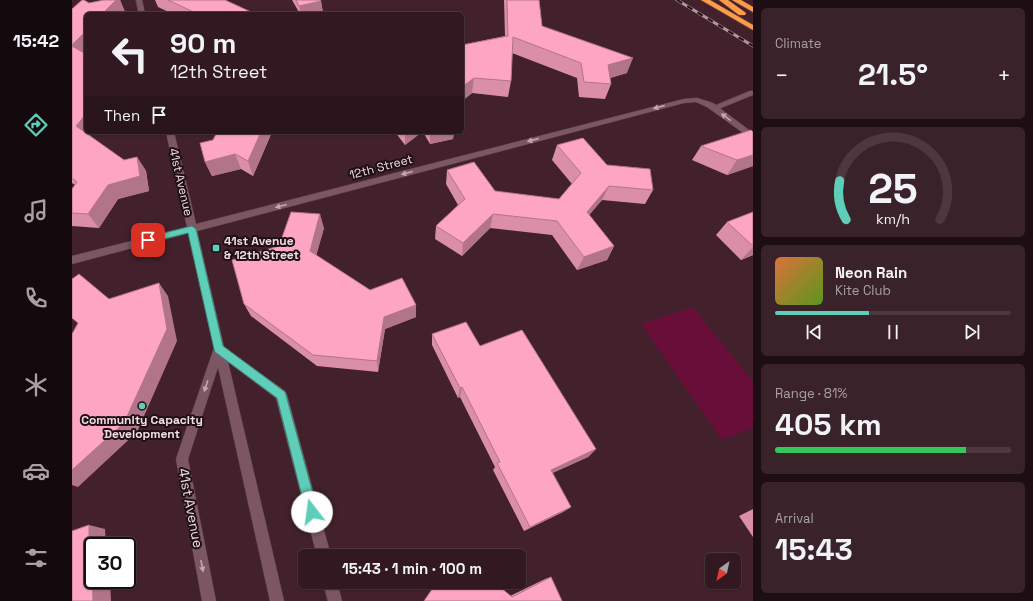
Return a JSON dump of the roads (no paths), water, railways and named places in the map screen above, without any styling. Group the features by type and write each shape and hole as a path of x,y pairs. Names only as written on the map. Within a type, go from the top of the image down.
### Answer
{"highway":[{"path":"706,0 753,28"},
{"path":"715,0 753,21"},
{"path":"723,0 753,21"},
{"path":"736,0 753,10"},
{"path":"743,0 753,4"},
{"path":"749,0 753,4"}],"street":[{"path":"139,0 142,12"},
{"path":"713,108 753,93"},
{"name":"12th Street","path":"72,260 684,101 697,100 713,108"},
{"path":"713,108 753,137"},
{"name":"41st Avenue","path":"170,134 277,601"},
{"path":"219,349 281,395 322,549"},
{"name":"41st Avenue","path":"209,601 182,459 219,349"},
{"path":"332,589 336,601"}],"railway":[{"path":"677,0 753,46"}],"place":[{"name":"41st Avenue & 12th Street","path":"216,248"},
{"name":"Community Capacity Development","path":"142,406"}]}
